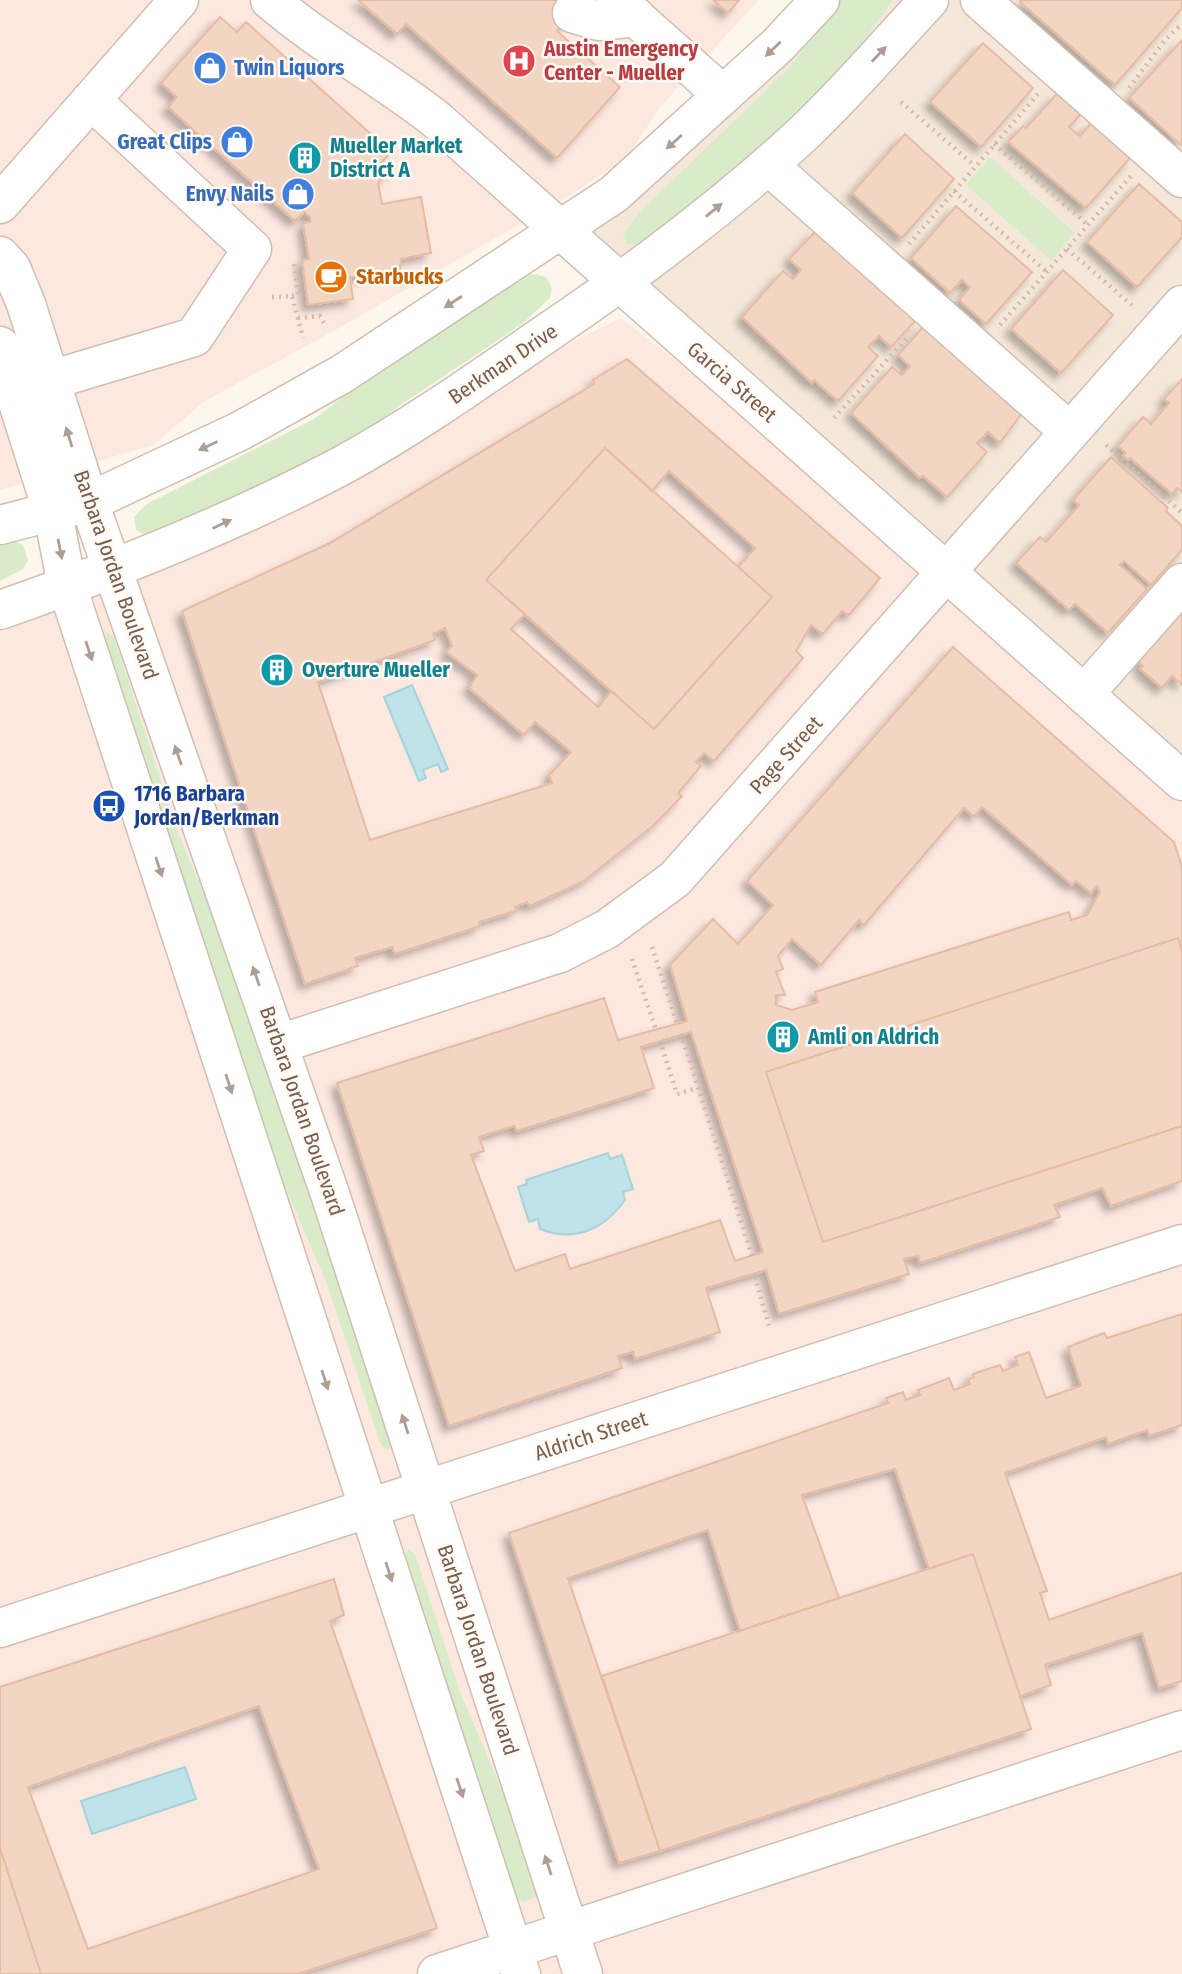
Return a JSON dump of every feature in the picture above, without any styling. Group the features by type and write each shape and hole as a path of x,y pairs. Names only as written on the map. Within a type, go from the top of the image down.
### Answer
{"street":[{"path":"0,204 179,0"},
{"name":"Garcia Street","path":"270,0 290,17 394,85 949,571 1182,780"},
{"path":"0,525 89,502 240,431 342,374 614,194 778,45 820,0"},
{"name":"Berkman Drive","path":"0,610 196,536 344,464 432,412 619,284 768,165 844,92 929,0"},
{"path":"980,0 1182,178"},
{"path":"572,13 599,21 626,9 723,95"},
{"path":"51,380 194,337 252,249 91,100"},
{"path":"768,165 1070,432"},
{"name":"Barbara Jordan Boulevard","path":"0,256 11,268 26,304 89,502 279,1044 583,1974"},
{"name":"Page Street","path":"279,1044 560,953 639,909 675,879 1182,305"},
{"name":"Barbara Jordan Boulevard","path":"0,346 52,513 67,586 517,1961"},
{"path":"1085,693 1182,583"},
{"name":"Aldrich Street","path":"0,1628 1182,1244"},
{"path":"437,1974 517,1961 569,1930 1182,1730"}],"path":[{"path":"1110,114 1157,50 1182,24"},
{"path":"887,269 1059,69"},
{"path":"901,102 975,166"},
{"path":"994,144 1088,225"},
{"path":"978,350 1152,152"},
{"path":"954,191 1047,272"},
{"path":"1067,249 1136,309"},
{"path":"272,298 298,295 294,262"},
{"path":"292,296 303,338"},
{"path":"834,418 919,324 935,312"},
{"path":"298,318 320,316 325,325"},
{"path":"1106,445 1182,513"},
{"path":"652,947 677,1024"},
{"path":"632,959 656,1030"},
{"path":"681,1034 752,1256"},
{"path":"660,1041 677,1094 698,1088"},
{"path":"758,1273 759,1277 755,1278 771,1329"}],"shaded area":[{"path":"0,0 759,0 659,108 628,157 572,194 332,332 205,401 153,445 0,490"},
{"path":"820,0 1182,0 1182,779 570,232"},
{"path":"621,318 948,570 1182,781 1182,1974 0,1974 0,607 432,412"}],"green space":[{"path":"837,0 893,0 844,68 797,121 639,245 627,244 623,234 640,212 790,67"},
{"path":"990,157 1075,233 1051,260 966,185"},
{"path":"536,274 547,278 552,288 550,298 522,324 399,406 334,455 149,538 136,530 134,517 145,505 314,419 393,359 524,276"},
{"path":"13,541 23,545 28,560 23,569 0,581 0,543"},
{"path":"107,632 114,637 178,833 229,953 254,1022 392,1447 388,1450 381,1445 326,1282 272,1156 104,640"},
{"path":"408,1549 415,1554 460,1692 515,1821 538,1896 523,1902 517,1900 404,1557"}],"water":[{"path":"412,685 448,769 441,772 438,764 423,770 426,778 419,781 384,697"},
{"path":"608,1153 610,1159 622,1155 633,1189 623,1192 625,1200 608,1219 577,1234 553,1233 540,1229 538,1219 529,1222 518,1187 527,1184 526,1180"},
{"path":"185,1767 196,1799 92,1834 81,1801"}],"building":[{"name":"Austin Emergency Center - Mueller","path":"358,0 584,0 557,31 620,87 557,158 406,24 397,34"},
{"path":"713,0 739,0 728,13"},
{"path":"1182,0 1182,8 1115,85 1020,2"},
{"name":"Mueller Market District A","path":"220,17 237,32 246,22 391,152 381,163 389,171 378,183 382,204 421,197 431,253 401,259 400,270 350,277 353,299 308,305 302,260 309,259 303,223 310,222 310,217 304,212 295,221 168,107 177,97 161,83"},
{"path":"1182,40 1182,146 1129,98"},
{"path":"983,43 1033,88 981,147 930,102"},
{"path":"1057,94 1081,114 1069,127 1080,136 1091,123 1130,158 1086,208 1008,142 1023,126 1026,128"},
{"path":"905,134 954,179 902,238 852,193"},
{"path":"1139,184 1182,222 1182,237 1137,287 1087,242"},
{"path":"956,206 1032,272 986,324 959,300 970,287 962,280 950,293 911,258"},
{"path":"816,231 916,320 891,347 879,336 868,347 878,356 838,401 814,380 812,383 742,317 783,271 793,279 801,270 789,259"},
{"path":"1063,270 1113,315 1061,373 1011,329"},
{"path":"924,326 1022,413 1000,443 988,432 977,443 987,452 947,497 923,476 920,478 851,413 892,367 902,375 910,366 898,355"},
{"name":"Overture Mueller","path":"627,359 880,578 849,615 842,611 823,634 811,625 796,651 803,658 714,761 704,753 696,762 701,766 678,793 682,796 654,825 584,881 530,906 527,902 515,907 516,911 479,922 480,926 395,954 392,947 355,958 358,966 305,984 182,611 330,543 594,384 593,380","holes":["605,448 652,491 669,471 755,548 738,567 772,597 654,729 611,691 598,707 511,629 525,614 486,580","445,628 452,646 446,652 477,675 469,688 524,735 535,722 571,752 549,775 552,783 370,840 318,682 435,640 433,634"]},
{"path":"1182,379 1182,492 1177,488 1172,494 1130,458 1128,460 1123,456 1126,453 1118,446 1143,417 1151,424 1169,403 1164,399"},
{"path":"605,448 772,597 654,729 486,580"},
{"path":"1111,457 1168,508 1166,511 1182,526 1182,550 1151,585 1124,561 1120,565 1147,589 1108,633 1075,604 1069,610 1016,563 1040,537 1046,542 1079,505 1073,500"},
{"path":"1182,612 1182,685 1172,676 1162,688 1140,669 1143,666 1138,662"},
{"name":"Amli on Aldrich","path":"953,647 1174,842 1182,867 1182,952 1178,938 766,1072 823,1242 1182,1126 1182,1181 1111,1206 1102,1188 1054,1205 1060,1217 920,1263 918,1256 904,1259 909,1274 779,1314 766,1270 706,1288 720,1332 635,1359 633,1352 618,1356 622,1368 449,1426 337,1083 604,998 618,1040 687,1021 670,965 713,919 738,944 773,905 747,881","holes":["982,807 1072,885 1076,881 1091,893 1097,886 1100,892 1087,915 1071,920 1069,912 815,992 818,1002 792,1010 776,1005 776,995 785,995 776,972 783,969 778,956 792,939 821,965 859,920 864,925 964,808 974,817","691,1032 763,1252 735,1261 720,1220 570,1269 565,1254 515,1271 471,1155 484,1151 479,1137 514,1126 517,1131 654,1088 641,1047"]},
{"path":"1178,938 1182,952 1182,1126 823,1242 766,1072"},
{"path":"1182,1314 1182,1425 1149,1436 1147,1430 1108,1444 1106,1437 1005,1473 1047,1591 1040,1593 1049,1620 1182,1573 1182,1681 1159,1688 1142,1633 1045,1665 1051,1685 1020,1696 973,1554 929,1569 895,1469 802,1495 839,1598 740,1631 708,1530 568,1578 660,1851 619,1863 509,1533 888,1403 886,1398 903,1392 906,1400 920,1395 918,1390 949,1378 954,1390 970,1384 968,1380 974,1377 973,1374 1000,1365 1003,1371 1018,1365 1015,1357 1029,1352 1046,1398 1081,1386 1068,1347 1104,1333 1107,1338"},
{"path":"973,1554 1031,1729 660,1851 602,1676"},
{"path":"334,1579 344,1615 330,1621 437,1928 298,1974 41,1974 0,1848 0,1687","holes":["259,1706 319,1869 88,1949 28,1787"]},
{"path":"0,1848 41,1974 0,1974"}],"place":[{"name":"Austin Emergency Center - Mueller","path":"519,61"},
{"name":"Twin Liquors","path":"210,68"},
{"name":"Great Clips","path":"237,142"},
{"name":"Mueller Market District A","path":"305,158"},
{"name":"Envy Nails","path":"298,194"},
{"name":"Starbucks","path":"331,277"},
{"name":"Overture Mueller","path":"277,670"},
{"name":"1716 Barbara Jordan/Berkman","path":"109,806"},
{"name":"Amli on Aldrich","path":"783,1037"}]}
